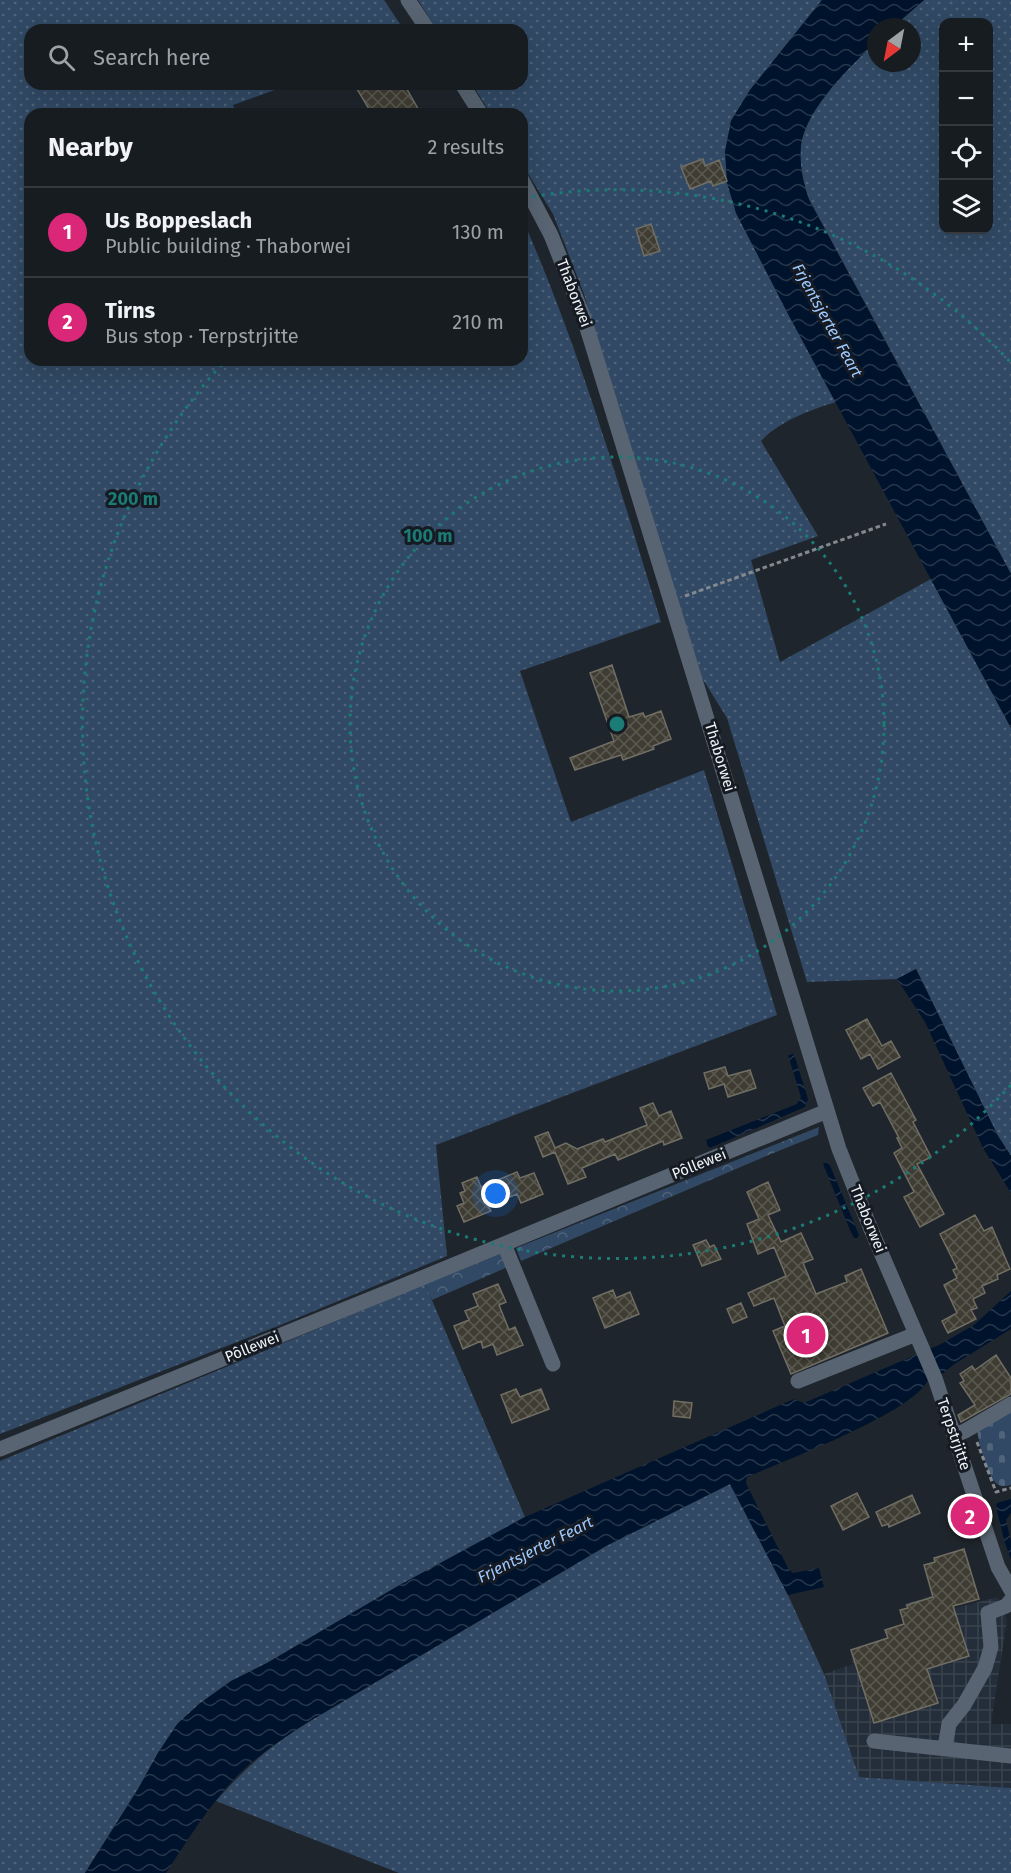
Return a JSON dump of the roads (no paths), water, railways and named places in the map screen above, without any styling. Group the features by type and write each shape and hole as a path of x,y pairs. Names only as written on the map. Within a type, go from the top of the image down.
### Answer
{"street":[{"path":"408,0 424,24"},
{"path":"466,90 477,108"},
{"name":"Thaborwei","path":"528,191 551,235 584,318 840,1149 935,1378"},
{"name":"Pôllewei","path":"0,1449 827,1111"},
{"path":"504,1244 553,1364"},
{"path":"798,1381 916,1334"},
{"name":"Terpstrjitte","path":"935,1378 998,1567 1011,1590"},
{"path":"955,1435 1011,1404"},
{"path":"945,1748 949,1724 964,1705 986,1668 991,1647 988,1613 1006,1606 1011,1600"},
{"path":"874,1741 1011,1756"}],"water":[{"name":"Frjentsjerter Feart","path":"822,0 924,0 903,18 867,18 867,51 831,89 811,117 801,145 801,166 809,200 1011,574 1011,728 736,213 727,183 725,152 731,121 750,90"},
{"path":"916,969 998,1136 1011,1156 1011,1193 983,1148 925,1022 897,979"},
{"path":"794,1054 808,1099 805,1107 708,1147 706,1140 797,1104 801,1097 788,1055"},
{"path":"829,1163 859,1235 857,1238 854,1238 850,1230 823,1164"},
{"name":"Frjentsjerter Feart","path":"1011,1291 1011,1329 941,1375 928,1380 918,1393 874,1421 747,1477 746,1483 788,1568 793,1573 819,1568 824,1587 788,1595 730,1484 606,1546 284,1738 243,1770 221,1794 166,1873 85,1873 177,1724 199,1704 231,1681 267,1663 398,1586 525,1517 794,1399 804,1403 941,1344 974,1325"},
{"path":"1011,1499 1011,1513 1006,1520 1011,1541 1011,1560 996,1507 997,1503"}],"place":[{"name":"Us Boppeslach","path":"806,1335"},
{"name":"Tirns","path":"970,1516"}]}
